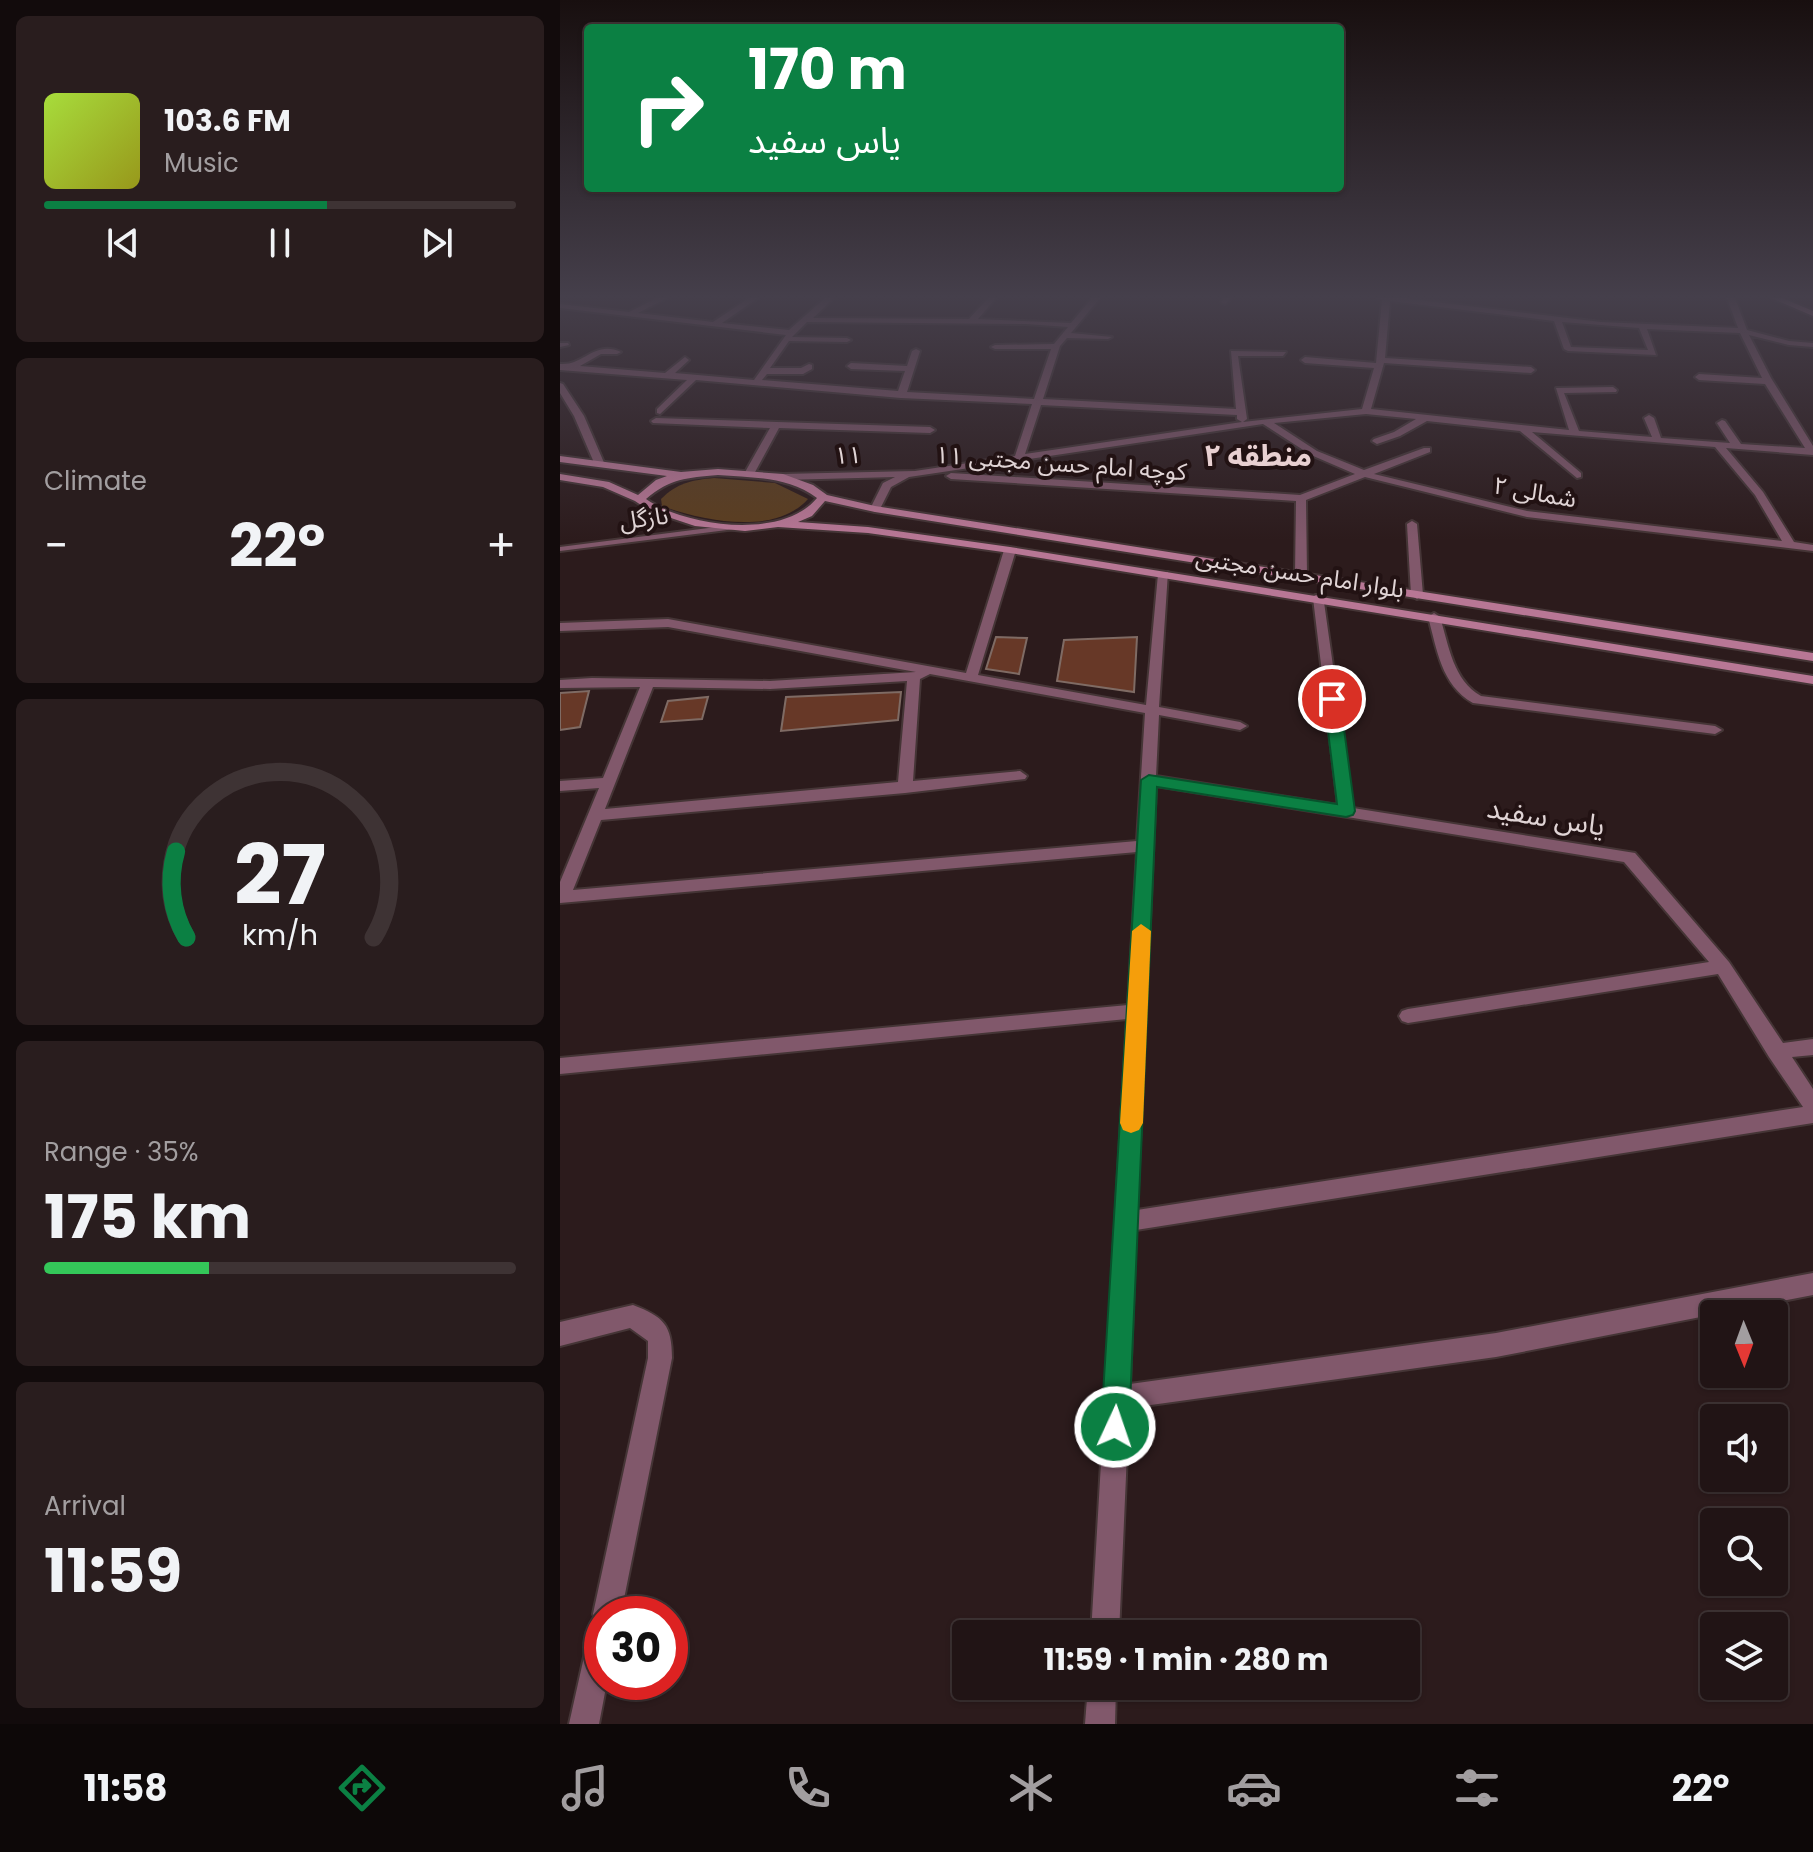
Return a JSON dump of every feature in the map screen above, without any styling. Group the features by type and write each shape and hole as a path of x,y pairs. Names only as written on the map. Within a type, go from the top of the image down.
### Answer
{"main road":[{"path":"560,459 681,475 718,472 783,477"},
{"path":"639,499 660,482 681,475"},
{"path":"560,477 605,484 639,499 650,510 682,523 732,527 778,524 807,515 823,497"},
{"name":"بلوار امام حسن مجتبی","path":"783,477 809,487 823,497 875,509 1813,657"},
{"name":"بلوار امام حسن مجتبی","path":"778,524 868,530 1010,550 1813,680"}],"street":[{"path":"693,378 658,416 776,425 930,430"},
{"path":"709,378 901,395 1241,412"},
{"path":"756,383 759,378"},
{"path":"901,395 907,378"},
{"path":"1019,459 1044,378"},
{"path":"1237,378 1243,425"},
{"path":"1366,411 1375,378"},
{"path":"1724,378 1767,381 1813,452"},
{"path":"560,386 579,416 600,465"},
{"path":"1575,434 1559,390 1613,390"},
{"name":"۱۱","path":"783,477 915,474 1265,421 1366,411 1575,434 1813,452"},
{"path":"1377,441 1425,418"},
{"path":"1649,418 1658,441"},
{"name":"۲ شمالی","path":"1265,421 1314,453 1364,474 1527,514 1813,548"},
{"path":"1722,423 1738,447"},
{"path":"749,474 776,425"},
{"path":"1522,428 1577,475"},
{"path":"1718,445 1759,494 1790,545"},
{"path":"1301,575 1301,498 1427,450"},
{"name":"۱۱","path":"875,509 887,485 915,474"},
{"name":"کوچه امام حسن مجتبی ۱۱","path":"915,474 1301,498"},
{"path":"1412,524 1417,595"},
{"path":"971,677 1010,550"},
{"path":"1106,1620 1152,709 1164,574"},
{"path":"1319,598 1346,811"},
{"path":"1434,617 1455,683 1463,694 1478,700 1715,730"},
{"path":"560,627 668,623 1240,726"},
{"path":"560,684 770,685 914,677 929,671"},
{"path":"905,788 914,677"},
{"path":"648,684 561,897 1146,846"},
{"path":"595,815 1020,776"},
{"name":"یاس سفید","path":"1149,780 1629,857 1723,967 1813,1105"},
{"path":"560,786 608,782"},
{"path":"1408,1016 1723,967"},
{"path":"560,1066 1137,1011"},
{"path":"1776,1052 1813,1047"},
{"path":"1126,1222 1813,1114"},
{"path":"1117,1398 1496,1345 1813,1284"},
{"path":"560,1334 633,1316 660,1335 660,1358 611,1596"},
{"path":"584,1724 589,1700"},
{"path":"1100,1724 1101,1700"}],"lane":[{"name":"نازگل","path":"560,549 732,527"}],"shaded area":[{"path":"714,478 775,483 808,499 794,511 777,518 738,522 697,516 662,506 661,499 679,486"}],"building":[{"path":"996,637 1027,638 1019,674 986,669"},
{"path":"1137,637 1134,692 1057,681 1064,640"},
{"path":"589,691 580,727 560,730 560,693"},
{"path":"901,692 898,720 781,731 786,697"},
{"path":"708,697 702,719 661,722 668,701"}],"slow traffic":[{"path":"1131,1123 1141,931"}],"district":[{"name":"منطقه ۲","path":"1258,455"}],"route":[{"path":"1115,1427 1149,780 1346,811 1332,699"}]}
